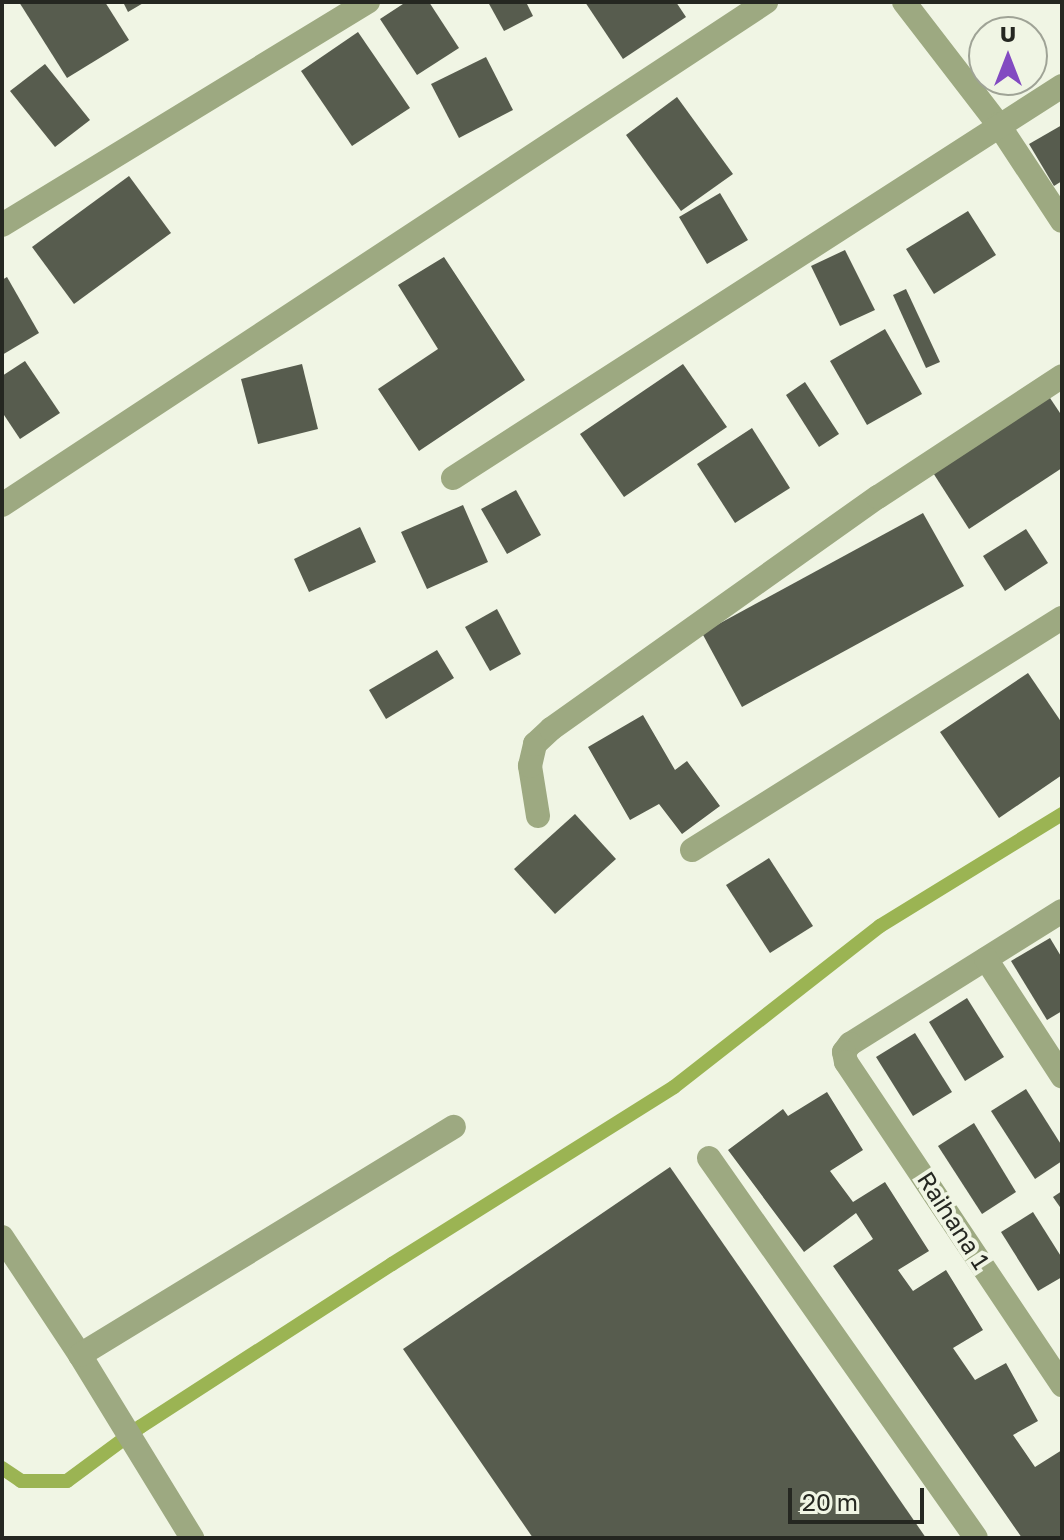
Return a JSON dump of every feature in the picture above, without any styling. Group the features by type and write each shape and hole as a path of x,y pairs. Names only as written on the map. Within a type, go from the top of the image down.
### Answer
{"street":[{"path":"2,225 114,153 368,2"},
{"path":"2,505 766,2"},
{"path":"904,2 998,124 1062,221"},
{"path":"453,478 998,124 1062,86"},
{"path":"538,816 530,766 535,744 551,729 865,506 1062,376"},
{"path":"692,850 1062,618"},
{"path":"1062,911 986,959 1062,1076"},
{"name":"Raihana 1","path":"986,959 850,1044 844,1057 1062,1385"},
{"path":"80,1355 454,1127"},
{"path":"709,1158 976,1538"},
{"path":"2,1237 80,1355 192,1538"}],"building":[{"path":"19,2 105,2 129,40 67,78"},
{"path":"123,2 145,2 128,12"},
{"path":"406,2 429,2 459,48 417,75 380,19"},
{"path":"488,2 526,2 533,16 504,31"},
{"path":"585,2 676,2 686,17 623,59"},
{"path":"358,32 410,108 352,146 301,71"},
{"path":"486,57 513,110 459,138 431,84"},
{"path":"45,64 90,120 55,147 10,91"},
{"path":"677,97 733,174 681,211 626,135"},
{"path":"1062,125 1062,181 1054,186 1029,144"},
{"path":"129,176 171,233 74,304 32,247"},
{"path":"720,193 748,240 707,264 679,217"},
{"path":"968,211 996,255 934,294 906,249"},
{"path":"845,250 875,310 840,326 811,266"},
{"path":"444,257 525,380 419,451 378,389 438,349 398,285"},
{"path":"7,277 39,333 2,355 2,280"},
{"path":"906,289 940,362 926,368 893,295"},
{"path":"885,329 922,394 867,425 830,361"},
{"path":"25,361 60,413 20,439 2,412 2,376"},
{"path":"302,364 318,429 258,444 241,379"},
{"path":"683,364 727,427 624,497 580,434"},
{"path":"805,382 839,434 819,447 786,395"},
{"path":"1044,389 1062,416 1062,468 969,529 928,465"},
{"path":"752,428 790,488 735,523 697,464"},
{"path":"516,490 541,535 507,554 481,509"},
{"path":"463,505 488,562 427,589 401,532"},
{"path":"923,513 964,586 742,707 702,633"},
{"path":"360,527 376,562 309,592 294,559"},
{"path":"1026,529 1048,563 1005,591 983,556"},
{"path":"497,609 521,654 490,671 465,627"},
{"path":"437,650 454,678 386,719 369,690"},
{"path":"1028,673 1062,723 1062,775 999,818 940,732"},
{"path":"643,715 675,770 687,761 720,806 682,834 659,804 630,820 588,747"},
{"path":"575,814 616,859 555,914 514,869"},
{"path":"769,858 813,926 770,953 726,885"},
{"path":"1050,938 1062,958 1062,1011 1047,1020 1011,961"},
{"path":"967,998 1004,1057 965,1081 929,1022"},
{"path":"915,1033 952,1092 913,1116 876,1057"},
{"path":"1026,1089 1062,1146 1062,1161 1035,1179 991,1111"},
{"path":"827,1092 863,1150 830,1171 853,1202 885,1182 929,1251 898,1270 913,1291 946,1270 983,1330 953,1348 975,1380 1006,1363 1038,1421 1013,1435 1035,1467 1062,1450 1062,1538 1022,1538 833,1266 873,1239 856,1213 804,1252 728,1150 783,1109 788,1116"},
{"path":"974,1123 1016,1192 982,1214 938,1146"},
{"path":"670,1167 926,1538 533,1538 403,1349"},
{"path":"1062,1191 1062,1210 1053,1197"},
{"path":"1033,1212 1062,1258 1062,1277 1038,1291 1001,1232"}],"waterway":[{"path":"2,1468 21,1481 67,1481 140,1427 674,1087 880,926 1062,814"}]}
